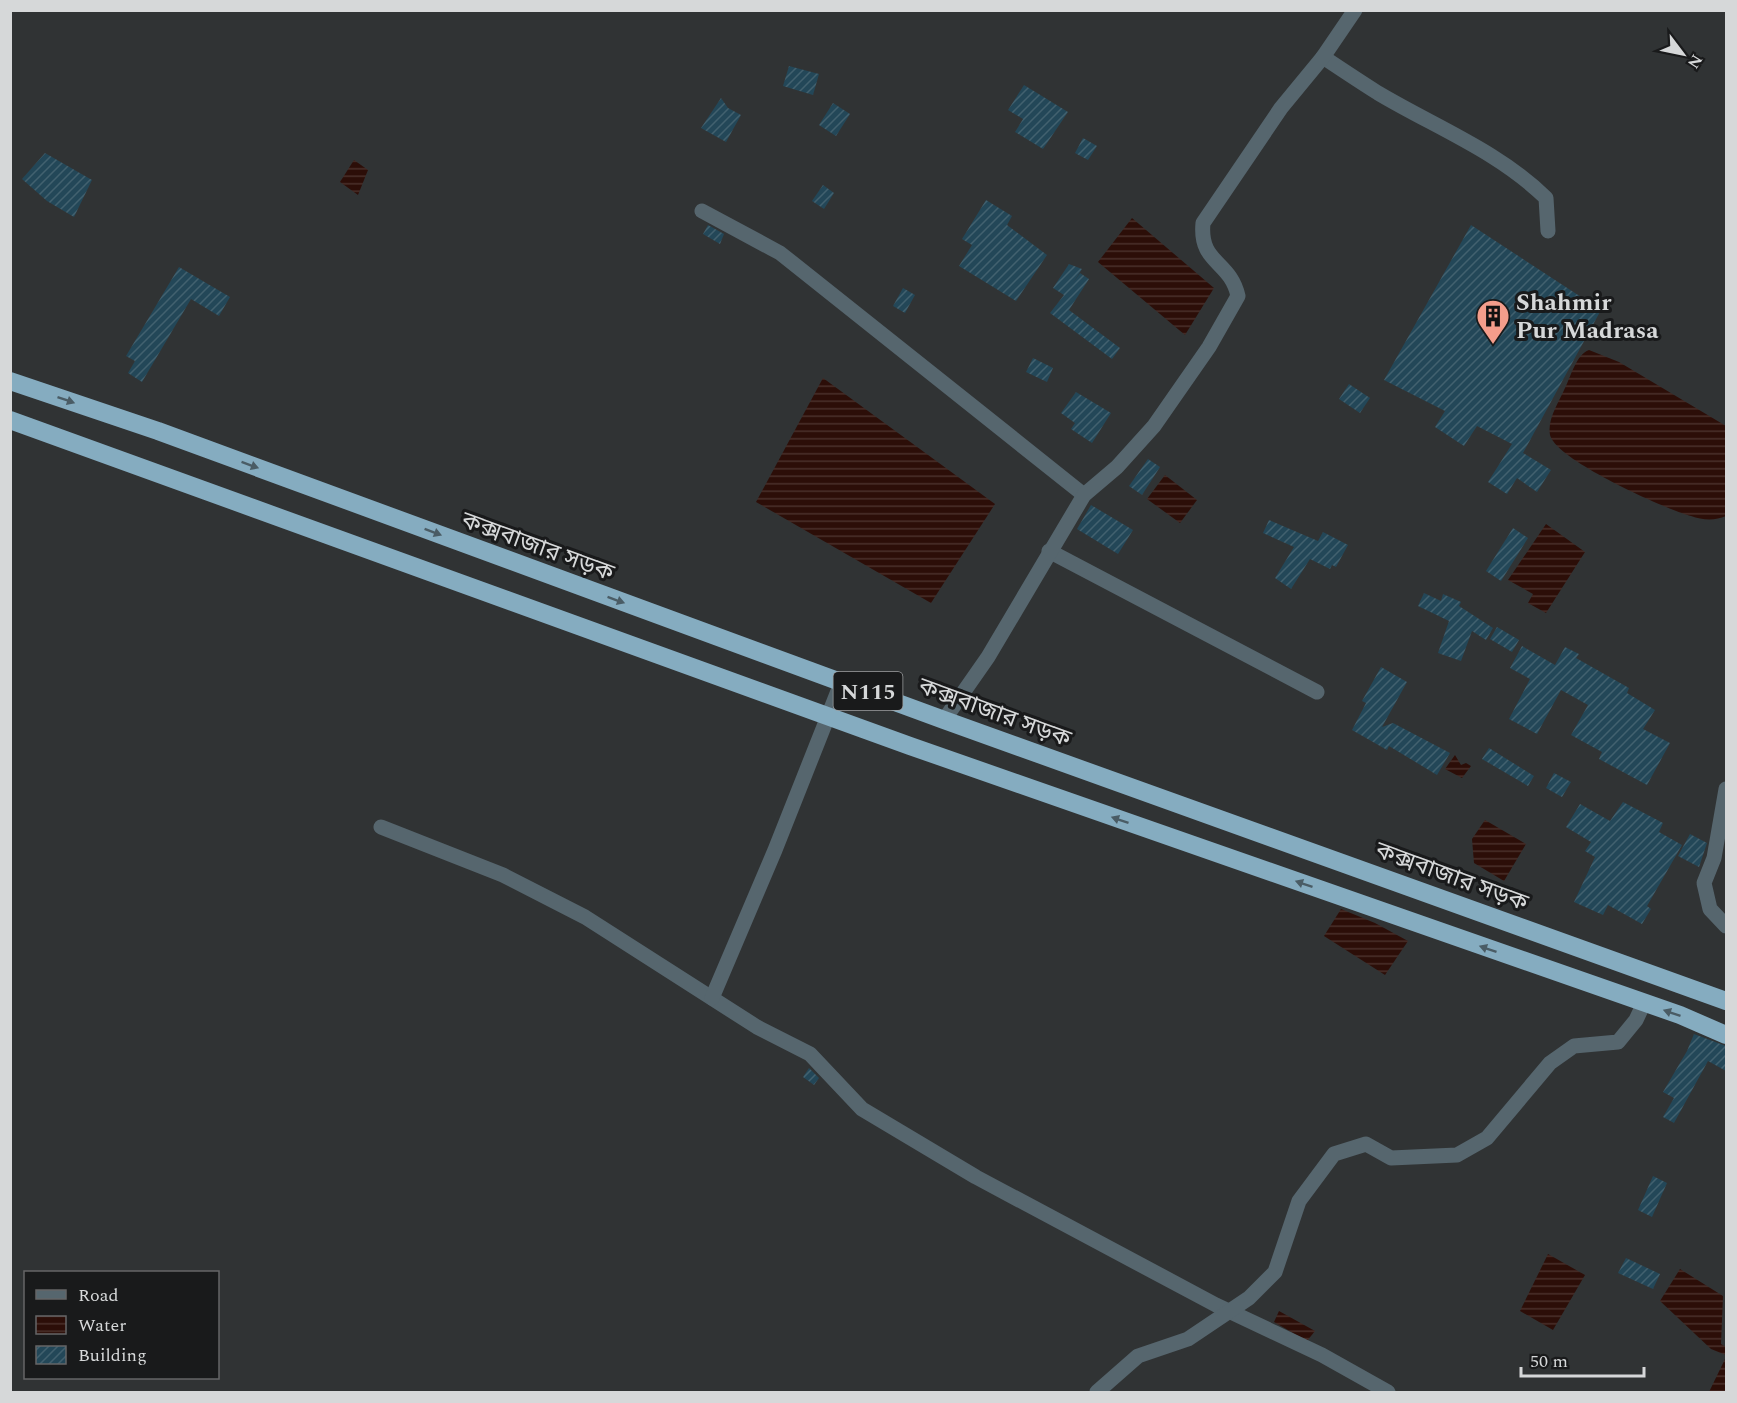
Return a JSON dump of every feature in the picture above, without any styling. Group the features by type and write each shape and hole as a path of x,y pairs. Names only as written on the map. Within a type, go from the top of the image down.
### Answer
{"highway":[{"name":"কক্সবাজার সড়ক","path":"10,381 158,431 944,720 1660,975 1726,1001"},
{"name":"N115","path":"10,420 830,716 1644,1003 1726,1035"}],"street":[{"path":"944,720 988,657 1084,495 1117,467 1154,426 1209,347 1238,296 1236,285 1227,270 1209,256 1202,240 1203,223 1281,108 1323,57 1355,10"},
{"path":"1323,57 1377,92 1472,144 1525,177 1546,198 1548,231"},
{"path":"702,211 780,253 1084,495"},
{"path":"1049,551 1317,692"},
{"path":"712,998 830,716 842,681"},
{"path":"1726,789 1714,858 1704,883 1710,909 1726,926"},
{"path":"381,826 503,875 585,917 756,1027 810,1054 862,1109 976,1177 1228,1310 1323,1355 1388,1392"},
{"path":"1097,1392 1138,1356 1188,1339 1228,1310 1250,1298 1275,1272 1299,1201 1335,1154 1366,1144 1390,1158 1457,1155 1487,1138 1550,1063 1574,1046 1618,1042 1636,1020 1644,1003"}],"water":[{"path":"354,160 368,170 358,195 340,182"},
{"path":"1132,218 1214,288 1185,335 1098,262"},
{"path":"1589,350 1619,362 1726,426 1726,516 1713,519 1700,518 1678,512 1590,470 1557,445 1550,435 1552,417 1577,361"},
{"path":"823,378 995,504 931,603 756,502"},
{"path":"1165,475 1197,500 1180,523 1147,499"},
{"path":"1546,524 1585,552 1546,613 1528,603 1533,594 1508,580"},
{"path":"1455,755 1461,765 1466,763 1471,766 1462,778 1445,769"},
{"path":"1485,820 1526,844 1504,881 1474,863 1472,839"},
{"path":"1341,909 1375,923 1408,941 1385,975 1324,936"},
{"path":"1548,1254 1585,1275 1553,1330 1520,1311"},
{"path":"1680,1269 1723,1296 1721,1344 1726,1347 1726,1355 1711,1349 1660,1301"},
{"path":"1279,1311 1315,1331 1307,1341 1274,1322"},
{"path":"1726,1357 1726,1392 1709,1392"}],"building":[{"path":"789,66 819,74 813,95 783,86"},
{"path":"1024,85 1068,112 1043,149 1015,132 1023,119 1008,110"},
{"path":"721,98 728,108 741,115 726,142 701,128"},
{"path":"833,103 850,114 836,136 819,125"},
{"path":"1083,138 1097,146 1088,160 1075,153"},
{"path":"45,153 92,180 74,217 47,201 22,179"},
{"path":"823,185 834,193 824,209 812,201"},
{"path":"986,200 1012,216 1007,225 1047,255 1016,301 959,266 972,245 962,239"},
{"path":"708,225 724,234 720,244 703,234"},
{"name":"Shahmir Pur Madrasa","path":"1471,225 1601,310 1523,453 1551,470 1537,492 1517,478 1507,494 1488,482 1512,444 1477,426 1464,446 1435,427 1445,411 1384,380"},
{"path":"1069,264 1082,269 1073,283 1080,273 1089,279 1069,310 1120,348 1112,359 1050,313 1064,295 1053,288"},
{"path":"179,267 230,297 219,316 191,299 142,382 128,373 135,361 126,356"},
{"path":"903,288 915,295 905,313 893,306"},
{"path":"1033,358 1053,368 1047,382 1026,372"},
{"path":"1349,384 1370,398 1360,413 1339,399"},
{"path":"1076,392 1111,413 1092,443 1071,429 1075,423 1061,413"},
{"path":"1148,459 1160,467 1142,495 1129,486"},
{"path":"1091,505 1133,530 1118,554 1077,529"},
{"path":"1269,520 1318,541 1323,532 1348,545 1336,567 1332,565 1330,569 1310,559 1291,589 1275,578 1294,547 1263,533"},
{"path":"1513,528 1528,538 1501,581 1486,571"},
{"path":"1424,593 1441,601 1443,594 1461,602 1459,606 1493,628 1486,640 1472,631 1461,661 1438,653 1449,621 1418,606"},
{"path":"1497,627 1519,640 1512,652 1490,639"},
{"path":"1522,646 1555,665 1565,647 1579,654 1576,658 1629,688 1627,693 1655,710 1643,729 1670,743 1647,785 1599,759 1602,752 1571,735 1588,705 1561,690 1537,734 1509,719 1530,679 1510,668"},
{"path":"1381,667 1407,682 1382,727 1393,723 1450,753 1437,775 1389,746 1387,750 1352,730 1366,703 1362,701"},
{"path":"1489,748 1534,776 1528,786 1482,759"},
{"path":"1554,773 1571,782 1562,797 1546,788"},
{"path":"1623,802 1663,823 1659,832 1682,845 1647,906 1651,909 1642,924 1608,905 1603,915 1574,902 1595,857 1585,851 1591,842 1566,827 1580,804 1610,821"},
{"path":"1690,834 1707,843 1699,867 1678,856"},
{"path":"1694,1034 1726,1046 1726,1071 1708,1061 1674,1123 1663,1117 1674,1098 1663,1092 1687,1051"},
{"path":"809,1068 819,1078 814,1085 803,1077"},
{"path":"1653,1176 1667,1183 1652,1217 1638,1210"},
{"path":"1626,1258 1660,1274 1653,1289 1618,1273"}],"place":[{"name":"Shahmir Pur Madrasa","path":"1493,345"}]}
